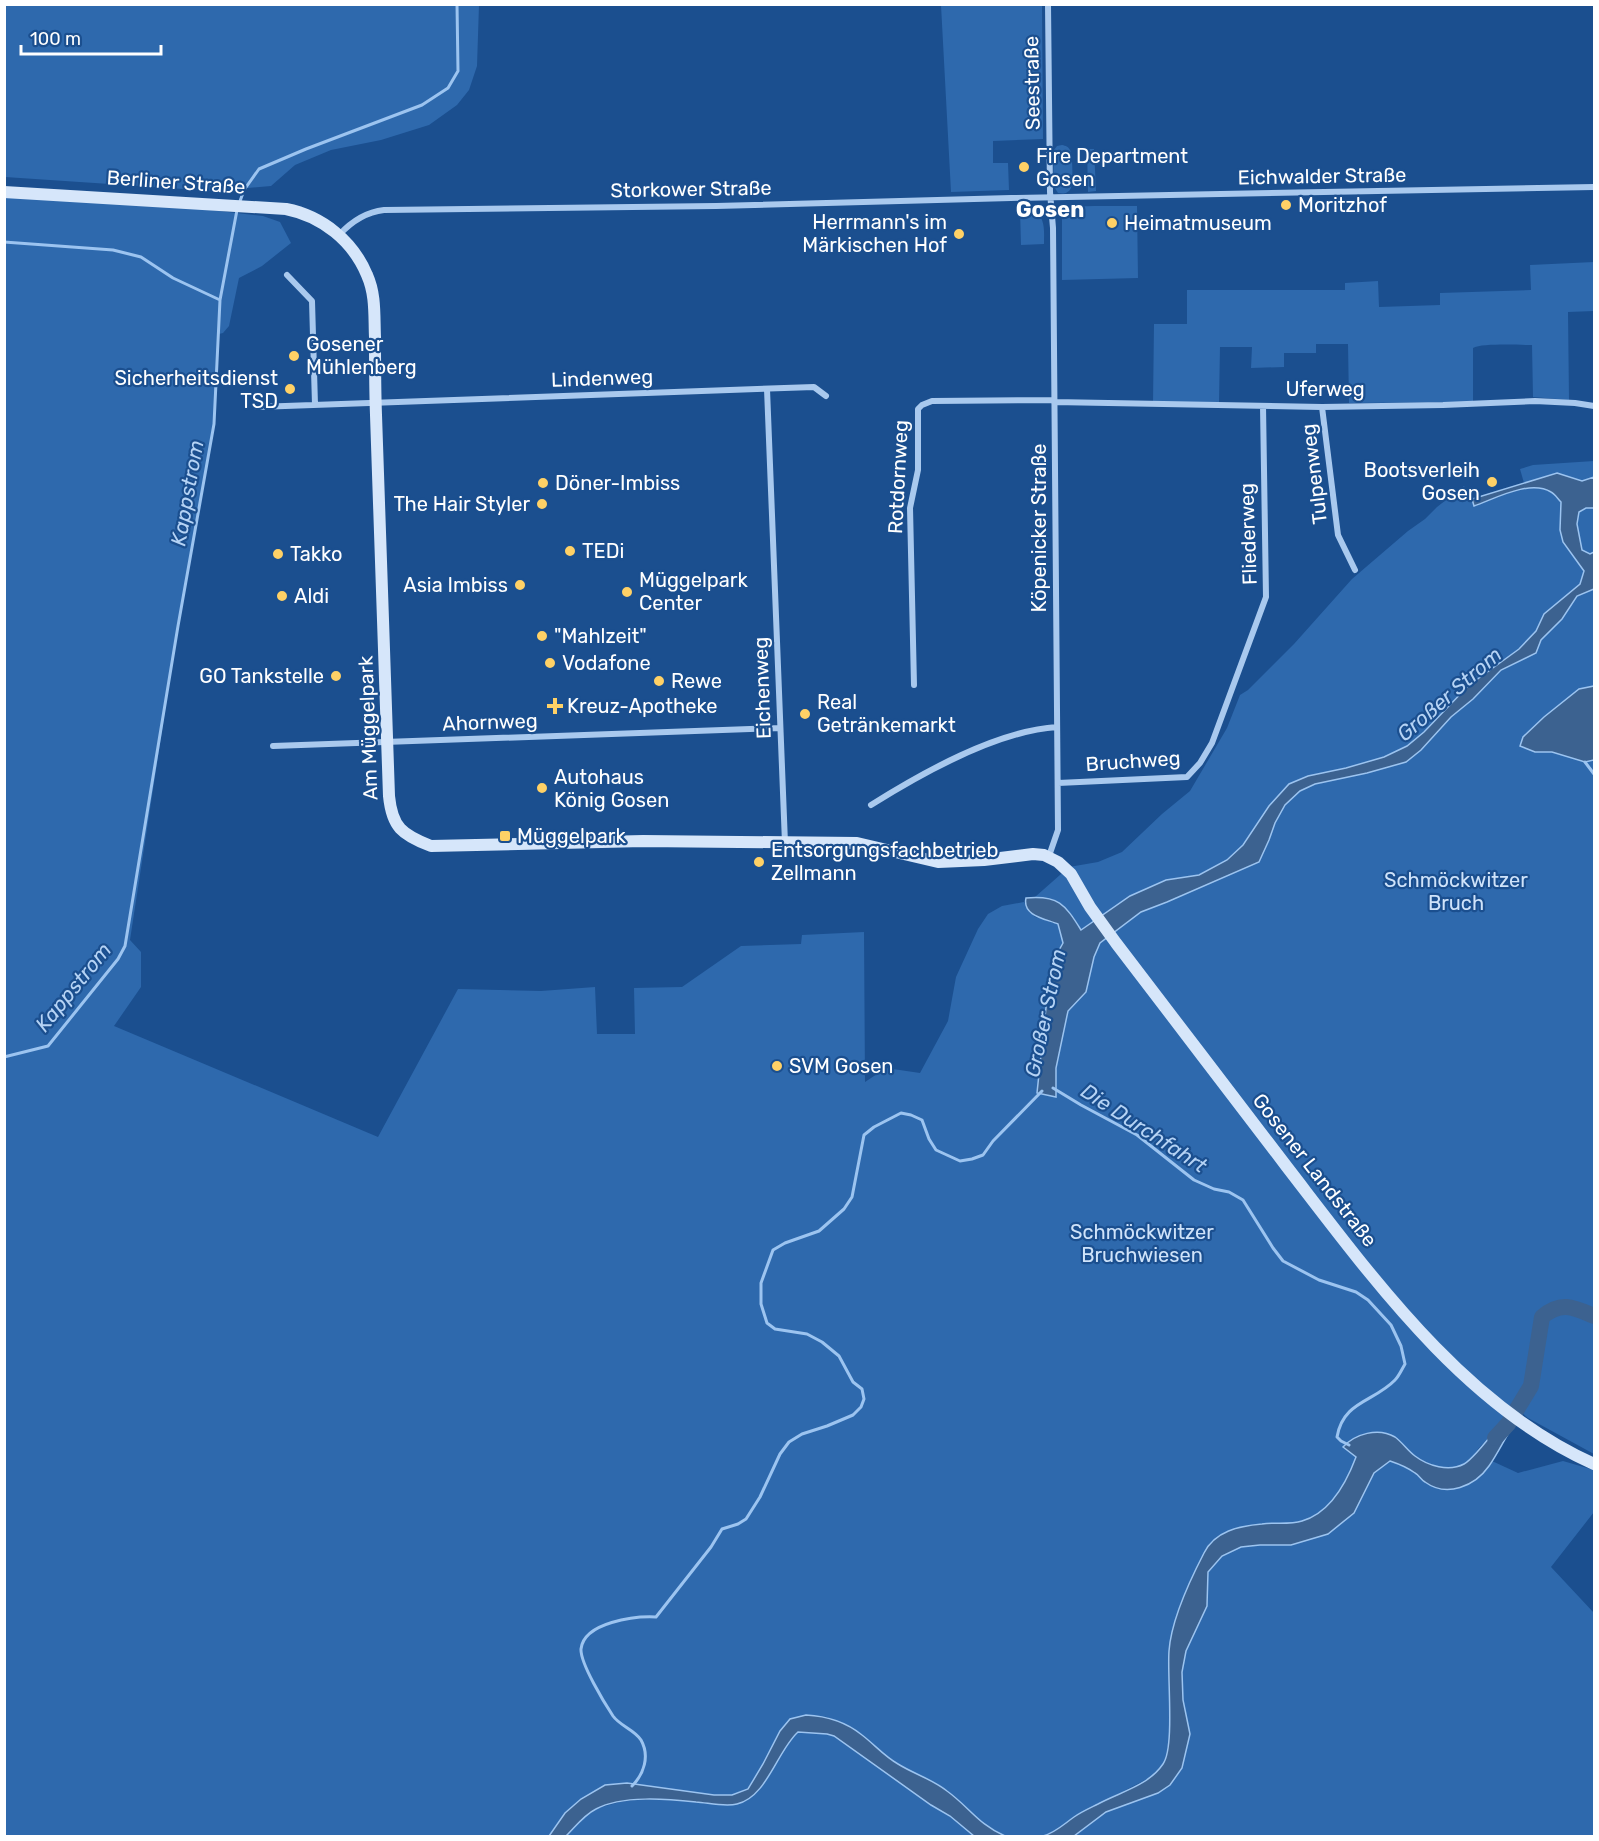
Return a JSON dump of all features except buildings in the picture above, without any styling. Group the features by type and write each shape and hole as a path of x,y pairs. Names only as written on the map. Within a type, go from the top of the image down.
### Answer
{"main road":[{"name":"Berliner Straße","path":"4,192 229,204 296,210 339,235"},
{"name":"Am Müggelpark","path":"339,235 361,262 374,295 390,803 394,820 412,839 431,846 572,842 857,843 938,862 984,860 1033,854 1049,856"},
{"name":"Gosener Landstraße","path":"1049,856 1071,874 1090,907 1116,943 1340,1236 1424,1336 1453,1365 1528,1427 1570,1453 1594,1464"}],"street":[{"name":"Seestraße","path":"1048,4 1051,198"},
{"name":"Eichwalder Straße","path":"1051,198 1594,187"},
{"name":"Storkower Straße","path":"339,235 347,226 362,217 384,210 716,206 1051,198"},
{"name":"Köpenicker Straße","path":"1049,856 1058,830 1051,198"},
{"path":"287,275 312,301 315,405"},
{"name":"Lindenweg","path":"257,407 814,387 826,396"},
{"name":"Eichenweg","path":"767,388 785,843"},
{"name":"Rotdornweg","path":"914,685 910,508 918,470 918,409 921,405 932,401 1054,401"},
{"name":"Uferweg","path":"1054,401 1322,407 1535,401 1594,406"},
{"name":"Fliederweg","path":"1231,692 1266,597 1263,406"},
{"name":"Tulpenweg","path":"1322,407 1338,535 1355,570"},
{"name":"Bruchweg","path":"1058,783 1187,777 1200,763 1212,742 1231,692"},
{"path":"871,805 930,770 975,750 1027,732 1057,727"},
{"name":"Ahornweg","path":"273,746 780,728"}],"green space":[{"path":"4,5 479,5 477,66 469,90 457,105 429,125 381,140 331,150 295,165 271,186 214,191 5,177"},
{"path":"941,5 1042,5 1043,139 993,141 993,163 1008,163 1009,190 951,192"},
{"path":"1057,146 1068,147 1071,153 1071,188 1067,192 1058,193 1053,185 1054,150"},
{"path":"1087,149 1094,149 1096,191 1088,192"},
{"path":"4,196 193,208 263,216 280,222 291,243 262,266 239,278 229,326 219,334 214,424 178,626 130,940 141,952 141,987 114,1026 378,1137 458,989 541,991 595,987 597,1034 635,1034 634,988 682,987 741,946 801,944 802,935 864,932 865,1082 886,1068 920,1073 948,1021 956,977 978,929 988,914 1002,906 1024,902 1035,917 1058,924 1063,943 1053,961 1049,979 1037,1093 1056,1097 1056,1068 1068,1011 1086,992 1094,957 1100,943 1141,912 1167,902 1269,840 1285,805 1300,791 1314,784 1406,762 1421,750 1451,717 1473,699 1501,670 1536,653 1541,640 1562,619 1577,596 1594,589 1594,686 1579,689 1523,737 1535,752 1552,752 1585,761 1594,760 1594,1454 1528,1418 1511,1404 1504,1417 1470,1461 1461,1467 1448,1468 1429,1464 1392,1437 1370,1434 1337,1495 1319,1513 1305,1520 1291,1523 1262,1524 1229,1530 1188,1589 1173,1627 1169,1650 1169,1741 1164,1763 1149,1778 1075,1816 1050,1835 1005,1836 989,1830 948,1791 883,1755 861,1734 827,1717 806,1715 763,1764 748,1788 732,1795 714,1795 627,1783 565,1813 549,1836 5,1836"},
{"path":"1137,206 1138,278 1062,280 1062,207"},
{"path":"1032,209 1042,220 1044,244 1021,245 1020,210"},
{"path":"1594,262 1594,311 1568,312 1569,400 1533,397 1532,345 1484,345 1473,348 1473,402 1349,403 1348,344 1316,344 1316,353 1284,353 1284,367 1251,368 1252,347 1220,347 1219,403 1153,403 1154,324 1187,324 1187,290 1345,290 1345,283 1378,281 1379,307 1440,305 1440,293 1531,290 1530,265"},
{"path":"1594,461 1594,477 1582,481 1556,473 1524,483 1520,469 1533,465"},
{"path":"1464,486 1474,506 1523,489 1542,489 1552,493 1561,502 1560,530 1563,542 1584,570 1580,584 1544,614 1536,631 1519,649 1468,686 1424,732 1407,746 1384,757 1308,776 1289,784 1269,806 1243,845 1227,860 1199,875 1166,880 1130,896 1081,930 1063,906 1051,899 1035,897 1069,867 1098,862 1122,852 1190,791 1227,728 1240,695 1248,690 1294,644 1352,579"},
{"path":"1586,508 1594,508 1594,552 1590,554 1582,550 1577,524 1578,512"},
{"path":"1390,1461 1408,1468 1426,1483 1468,1485 1480,1476 1492,1461 1518,1473 1563,1461 1594,1470 1594,1512 1551,1567 1594,1613 1594,1836 1074,1836 1106,1812 1158,1793 1183,1700 1182,1672 1186,1651 1207,1606 1208,1572 1222,1556 1241,1547 1291,1545 1366,1490 1374,1473"},
{"path":"798,1732 834,1736 950,1816 974,1836 566,1836 583,1818 598,1808 620,1802 680,1800 737,1804 761,1787 788,1741"}],"shaded area":[{"path":"1557,473 1582,481 1594,477 1594,508 1586,508 1579,512 1577,524 1582,550 1590,554 1594,552 1594,589 1577,596 1562,619 1541,640 1536,653 1501,670 1473,699 1451,717 1421,750 1406,762 1315,784 1300,791 1285,805 1259,862 1141,912 1100,943 1094,957 1086,992 1068,1011 1056,1068 1056,1097 1037,1093 1049,979 1053,961 1063,943 1058,924 1031,913 1026,904 1026,898 1046,898 1060,903 1081,930 1130,896 1166,880 1199,875 1227,860 1243,845 1269,806 1289,784 1308,776 1384,757 1407,746 1424,732 1468,686 1519,649 1536,631 1544,614 1580,584 1584,571 1563,542 1560,530 1561,502 1552,493 1542,489 1523,489 1474,506 1472,499"},
{"path":"1594,686 1594,760 1585,762 1552,752 1535,752 1520,746 1523,737 1544,717 1579,689"},
{"path":"1504,1419 1513,1426 1489,1466 1476,1479 1460,1488 1433,1487 1409,1469 1390,1461 1374,1473 1354,1513 1328,1534 1291,1545 1241,1547 1222,1556 1208,1572 1207,1606 1186,1651 1182,1672 1183,1700 1190,1734 1182,1768 1170,1785 1158,1793 1106,1812 1074,1836 1043,1836 1055,1831 1083,1812 1142,1783 1157,1772 1163,1764 1169,1743 1171,1640 1177,1614 1187,1588 1204,1553 1214,1539 1236,1528 1302,1521 1321,1511 1342,1486 1356,1457 1343,1447 1360,1435 1374,1432 1388,1434 1398,1439 1420,1460 1439,1467 1452,1468 1468,1461"},
{"path":"806,1715 836,1720 856,1730 893,1761 941,1787 988,1827 1005,1836 974,1836 950,1816 834,1736 798,1732 764,1783 747,1800 727,1805 659,1799 619,1802 592,1812 566,1836 549,1836 565,1813 581,1799 605,1785 627,1783 714,1795 732,1795 748,1789 780,1731 790,1719"}],"waterway":[{"name":"Kappstrom","path":"239,204 244,190 259,169 422,105 448,88 458,71 457,4"},
{"name":"Kappstrom","path":"4,1057 48,1046 118,959 125,946 214,424 220,300 237,210"},
{"path":"4,242 113,250 141,257 173,278 220,300"},
{"path":"1585,762 1594,774"},
{"name":"Die Durchfahrt","path":"1053,1088 1137,1135 1194,1180 1214,1189 1229,1192 1243,1200 1283,1261 1319,1280 1356,1292 1368,1300 1391,1325 1401,1346 1405,1364 1387,1387 1360,1403 1346,1416 1340,1425 1337,1437 1349,1445"},
{"name":"Großer Strom","path":"632,1786 640,1776 644,1765 644,1746 638,1737 613,1716 599,1693 582,1655 584,1640 591,1632 612,1622 656,1617 711,1547 722,1529 746,1519 760,1497 780,1454 789,1442 802,1434 853,1415 861,1407 864,1399 862,1389 853,1382 839,1356 822,1342 807,1334 775,1329 767,1323 761,1304 761,1283 773,1250 785,1243 819,1231 844,1209 852,1197 864,1135 874,1127 901,1113 911,1115 922,1120 936,1150 960,1161 972,1159 983,1155 993,1141 1042,1091"},
{"path":"1495,1438 1508,1424 1531,1386 1542,1317 1561,1307 1580,1310 1594,1316"}],"place":[{"name":"Fire Department Gosen","path":"1024,167"},
{"name":"Moritzhof","path":"1286,205"},
{"name":"Heimatmuseum","path":"1112,223"},
{"name":"Herrmann's im Märkischen Hof","path":"959,234"},
{"name":"Gosener Mühlenberg","path":"294,356"},
{"name":"Sicherheitsdienst TSD","path":"290,389"},
{"name":"Bootsverleih Gosen","path":"1492,482"},
{"name":"Döner-Imbiss","path":"543,483"},
{"name":"The Hair Styler","path":"542,504"},
{"name":"TEDi","path":"570,551"},
{"name":"Takko","path":"278,554"},
{"name":"Asia Imbiss","path":"520,585"},
{"name":"Müggelpark Center","path":"627,592"},
{"name":"Aldi","path":"282,596"},
{"name":"\"Mahlzeit\"","path":"542,636"},
{"name":"Vodafone","path":"550,663"},
{"name":"GO Tankstelle","path":"336,676"},
{"name":"Rewe","path":"659,681"},
{"name":"Kreuz-Apotheke","path":"555,706"},
{"name":"Real Getränkemarkt","path":"805,714"},
{"name":"Autohaus König Gosen","path":"542,788"},
{"name":"Müggelpark","path":"505,836"},
{"name":"Entsorgungsfachbetrieb Zellmann","path":"759,862"},
{"name":"SVM Gosen","path":"777,1066"}],"district":[{"name":"Gosen","path":"1050,209"}],"park label":[{"name":"Schmöckwitzer Bruch","path":"1456,892"},
{"name":"Schmöckwitzer Bruchwiesen","path":"1142,1244"}]}
